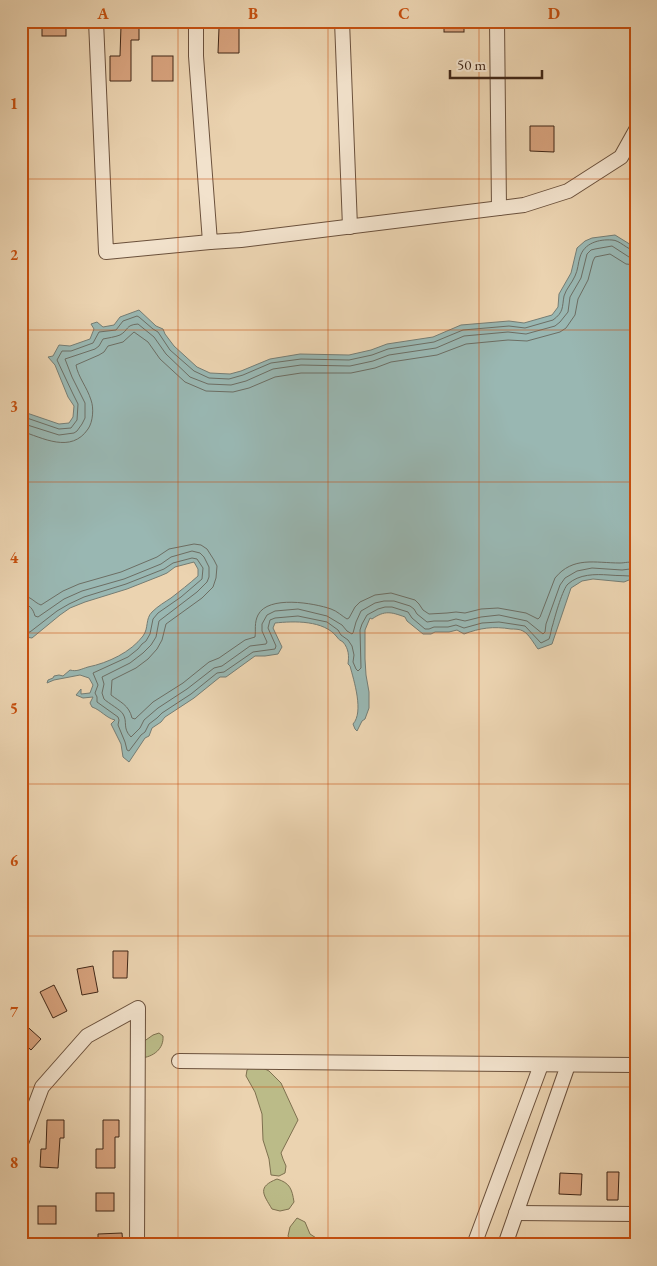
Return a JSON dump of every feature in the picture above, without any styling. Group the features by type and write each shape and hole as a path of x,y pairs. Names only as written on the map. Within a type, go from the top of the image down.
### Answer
{"street":[{"path":"96,21 106,252 242,240 524,205 568,191 621,157 636,130"},
{"path":"196,21 196,56 210,242"},
{"path":"342,21 350,227"},
{"path":"497,21 499,208"},
{"path":"21,1143 42,1087 87,1036 138,1008 137,1245"},
{"path":"179,1061 636,1066"},
{"path":"474,1245 541,1065"},
{"path":"505,1245 568,1065"},
{"path":"516,1213 636,1214"}],"green space":[{"path":"159,1033 163,1036 160,1048 150,1056 141,1058 143,1042"},
{"path":"257,1065 269,1071 281,1083 298,1120 281,1153 286,1166 285,1173 279,1176 271,1175 269,1159 263,1140 262,1114 255,1092 246,1076 247,1070"},
{"path":"277,1179 285,1182 291,1190 294,1202 289,1209 280,1211 272,1209 264,1195 264,1188"},
{"path":"297,1218 305,1222 310,1234 327,1245 293,1245 288,1236 290,1227"}],"water":[{"path":"615,235 636,248 636,582 629,580 624,582 593,579 582,581 571,588 552,644 538,649 527,634 519,629 492,628 464,634 457,630 423,634 407,621 405,617 396,614 384,613 372,619 370,618 365,630 369,708 365,719 357,731 353,724 358,712 357,696 348,664 346,647 331,631 308,623 275,623 273,628 282,647 278,654 255,656 226,677 220,677 152,728 149,736 145,738 129,762 123,757 121,744 111,724 115,720 92,707 90,703 93,697 83,698 76,695 81,689 81,694 90,693 93,685 89,678 80,675 47,683 54,676 63,676 70,670 103,663 126,652 143,636 148,618 152,612 198,576 198,569 194,562 175,567 167,573 127,589 70,608 32,638 25,637 22,632 24,617 21,606 21,411 59,424 69,423 73,417 74,406 68,397 55,365 48,357 53,356 59,345 70,346 90,339 94,329 91,324 97,322 103,327 114,325 120,317 139,310 156,326 163,329 174,346 197,367 210,373 230,374 270,359 300,354 349,355 387,344 433,337 461,325 509,321 524,323 552,315 558,307 559,294 571,273 577,248 592,238"}],"building":[{"path":"42,21 66,21 66,36 42,36"},
{"path":"444,21 464,21 464,32 444,32"},
{"path":"121,26 139,26 139,40 131,40 131,81 110,81 110,56 120,56"},
{"path":"219,28 239,28 239,53 218,53"},
{"path":"152,56 173,56 173,81 152,81"},
{"path":"530,126 554,126 554,152 530,151"},
{"path":"113,951 128,951 127,978 113,978"},
{"path":"93,966 98,992 82,995 77,969"},
{"path":"54,985 67,1011 53,1018 40,992"},
{"path":"21,1021 41,1039 31,1050 21,1041"},
{"path":"47,1120 64,1120 64,1138 60,1138 58,1168 40,1167 41,1149 46,1149"},
{"path":"103,1120 119,1120 119,1137 115,1137 115,1168 96,1168 96,1149 103,1149"},
{"path":"607,1172 619,1172 618,1200 607,1200"},
{"path":"560,1173 582,1174 581,1195 559,1194"},
{"path":"96,1193 114,1193 114,1211 96,1211"},
{"path":"38,1206 56,1206 56,1224 38,1224"},
{"path":"122,1233 123,1245 98,1245 98,1234"}]}
